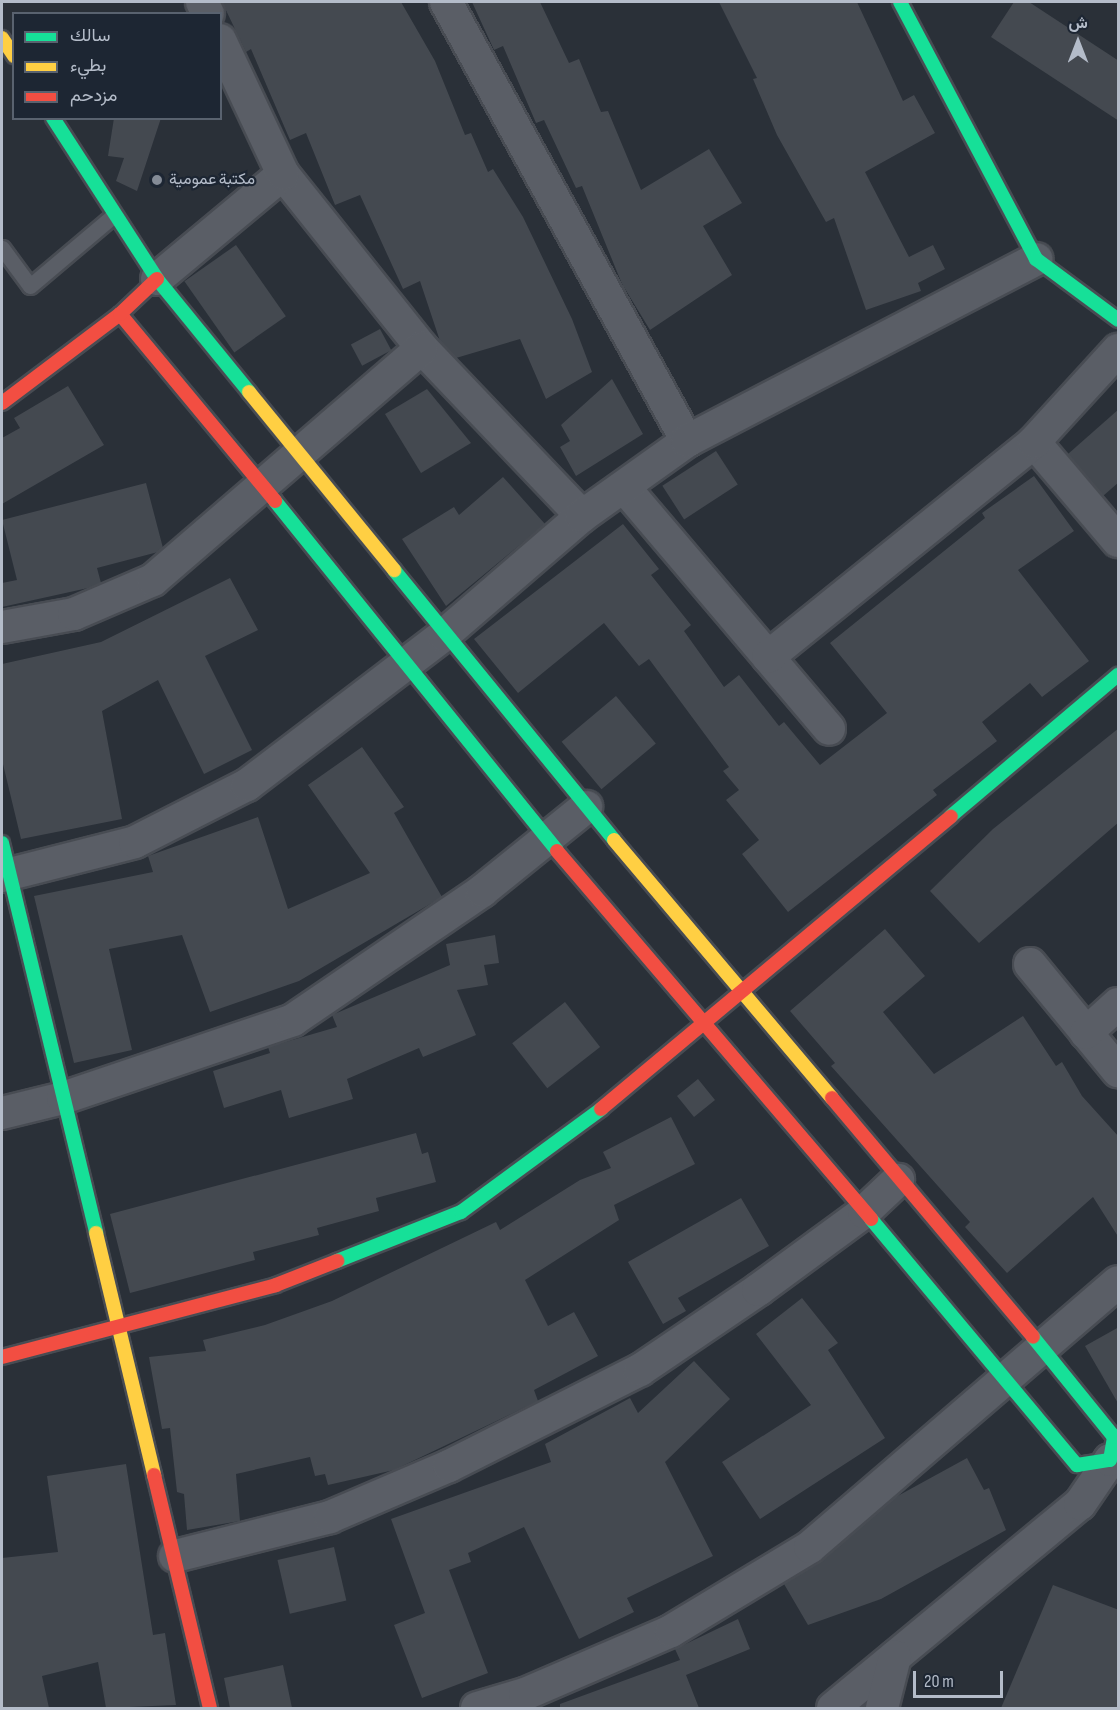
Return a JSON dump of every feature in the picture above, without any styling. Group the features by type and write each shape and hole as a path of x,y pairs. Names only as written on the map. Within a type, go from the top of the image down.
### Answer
{"street":[{"path":"446,2 687,441"},
{"path":"900,2 1036,259 1119,320"},
{"path":"2,38 12,54"},
{"path":"222,44 283,174 422,348 582,516"},
{"path":"54,120 156,279 585,807 744,991 898,1180 1045,1347 1114,1437 1114,1459 1080,1504 833,1708"},
{"path":"2,403 120,314 156,279 283,174"},
{"path":"6,875 135,842 247,785 444,635 582,516 687,441 1036,259"},
{"path":"120,314 409,662 546,839 707,1023 1007,1379 1077,1466 1114,1459"},
{"path":"2,627 74,614 153,580 422,348"},
{"path":"768,657 1034,442 1119,350"},
{"path":"1034,442 1119,541"},
{"path":"624,487 830,729"},
{"path":"2,1357 276,1285 461,1212 619,1096 1119,675"},
{"path":"2,1113 63,1098 293,1020 482,891 585,807"},
{"path":"2,843 6,875 63,1098 210,1708"},
{"path":"1030,964 1119,1071"},
{"path":"1086,1033 1119,1004"},
{"path":"175,1556 330,1516 460,1461 640,1370 864,1212 898,1180"},
{"path":"477,1708 525,1694 671,1631 810,1547 1119,1282"},
{"path":"882,1708 895,1657"}],"lane":[{"path":"2,248 30,286 114,215"}],"building":[{"path":"222,2 401,2 435,61 465,135 471,133 488,172 493,169 523,217 572,319 592,372 546,399 520,339 456,358 440,341 420,281 403,289 360,195 335,205 306,133 290,140 251,49 246,52"},
{"path":"472,2 540,2 569,63 579,59 601,112 608,111 641,190 709,149 742,203 703,226 732,275 650,330 622,284 582,186 576,188 544,120 536,123 503,46 494,50"},
{"path":"719,2 857,2 903,101 914,95 935,133 865,172 909,257 933,245 945,269 918,283 921,291 866,310 834,218 826,222 777,135 753,79 757,78"},
{"path":"1014,2 1029,2 1119,61 1119,121 991,37"},
{"path":"114,120 160,120 137,191 116,181 124,158 108,156"},
{"path":"236,245 286,316 234,352 184,281"},
{"path":"380,329 391,350 362,366 351,344"},
{"path":"612,379 643,434 576,476 560,447 570,441 561,425"},
{"path":"68,386 104,445 2,504 2,438 20,428 14,418"},
{"path":"427,389 471,443 421,473 385,414"},
{"path":"1119,409 1119,482 1103,496 1068,454"},
{"path":"716,451 738,485 684,519 662,486"},
{"path":"1034,476 1074,531 1018,570 1089,661 1042,697 1030,683 982,722 997,741 933,790 937,795 788,912 742,854 759,840 726,800 739,790 723,771 729,767 649,659 639,666 604,623 518,693 474,639 623,524 659,569 651,575 691,625 684,631 724,687 739,675 779,726 784,722 820,765 887,713 830,643 985,518 982,513"},
{"path":"503,477 545,524 446,606 402,539 454,507 459,515"},
{"path":"146,483 163,548 158,552 97,568 101,583 88,588 2,607 2,583 17,580 2,520"},
{"path":"230,578 258,630 205,656 252,750 204,774 158,680 102,711 122,819 21,839 2,760 2,664 101,642"},
{"path":"616,696 656,743 601,789 562,742"},
{"path":"1119,728 1119,822 979,943 930,891 993,829"},
{"path":"362,747 404,807 394,813 442,897 299,981 210,1012 182,935 109,949 132,1050 74,1063 34,896 153,872 148,856 258,817 288,909 370,873 308,785"},
{"path":"885,929 925,976 883,1012 934,1074 1023,1016 1056,1066 1062,1062 1082,1096 1119,1137 1119,1238 1093,1197 1007,1273 965,1227 970,1222 831,1066 835,1063 790,1011"},
{"path":"495,935 499,963 484,965 488,985 457,990 476,1035 423,1057 419,1048 347,1079 353,1099 289,1118 281,1090 224,1108 213,1071 270,1053 268,1047 337,1027 332,1015 450,965 446,944"},
{"path":"565,1002 600,1047 547,1088 512,1043"},
{"path":"698,1079 715,1100 694,1117 677,1096"},
{"path":"671,1117 695,1164 614,1205 619,1220 525,1280 548,1326 574,1312 598,1356 534,1390 538,1401 394,1470 328,1485 325,1474 315,1476 310,1457 236,1474 240,1521 187,1530 184,1494 177,1492 170,1428 162,1429 149,1357 206,1351 203,1340 265,1325 332,1301 496,1222 500,1230 580,1180 611,1168 603,1152"},
{"path":"416,1133 422,1154 428,1152 436,1182 376,1198 379,1211 317,1228 319,1235 253,1252 255,1260 130,1293 110,1214"},
{"path":"741,1198 769,1246 678,1298 686,1311 663,1324 628,1262"},
{"path":"802,1298 838,1343 828,1350 885,1438 760,1519 722,1462 811,1405 756,1334"},
{"path":"1119,1327 1119,1405 1085,1346"},
{"path":"694,1361 730,1399 665,1462 713,1556 627,1598 634,1612 579,1639 524,1527 468,1553 471,1562 449,1570 488,1673 422,1698 394,1625 425,1613 391,1519 551,1462 545,1444 630,1398 638,1413"},
{"path":"967,1458 984,1490 989,1488 1006,1530 881,1599 808,1625 784,1584 822,1561 894,1498"},
{"path":"126,1464 153,1635 165,1633 176,1705 106,1708 98,1662 42,1676 49,1708 2,1708 2,1558 58,1552 47,1476"},
{"path":"334,1547 346,1601 290,1614 277,1560"},
{"path":"1053,1585 1119,1610 1119,1708 1001,1708"},
{"path":"738,1619 750,1649 686,1675 699,1708 560,1708 560,1704 680,1660 675,1649"},
{"path":"283,1665 292,1708 230,1708 224,1678"}],"traffic: fast":[{"path":"900,2 1036,259 1118,320"},
{"path":"54,120 157,279 249,392"},
{"path":"275,501 557,851"},
{"path":"394,570 614,840"},
{"path":"951,816 1118,675"},
{"path":"2,843 96,1233"},
{"path":"337,1261 461,1212 601,1109"},
{"path":"871,1219 1077,1465 1110,1460 1114,1437 1033,1337"}],"traffic: slow":[{"path":"2,38 12,53"},
{"path":"249,392 394,570"},
{"path":"614,840 832,1098"},
{"path":"96,1233 154,1475"}],"traffic: jam":[{"path":"2,403 120,314 157,279"},
{"path":"120,314 275,501"},
{"path":"601,1109 951,816"},
{"path":"557,851 871,1219"},
{"path":"832,1098 1033,1337"},
{"path":"2,1357 276,1285 337,1261"},
{"path":"154,1475 210,1708"}],"place":[{"name":"مكتبة عمومية","path":"157,180"}]}
